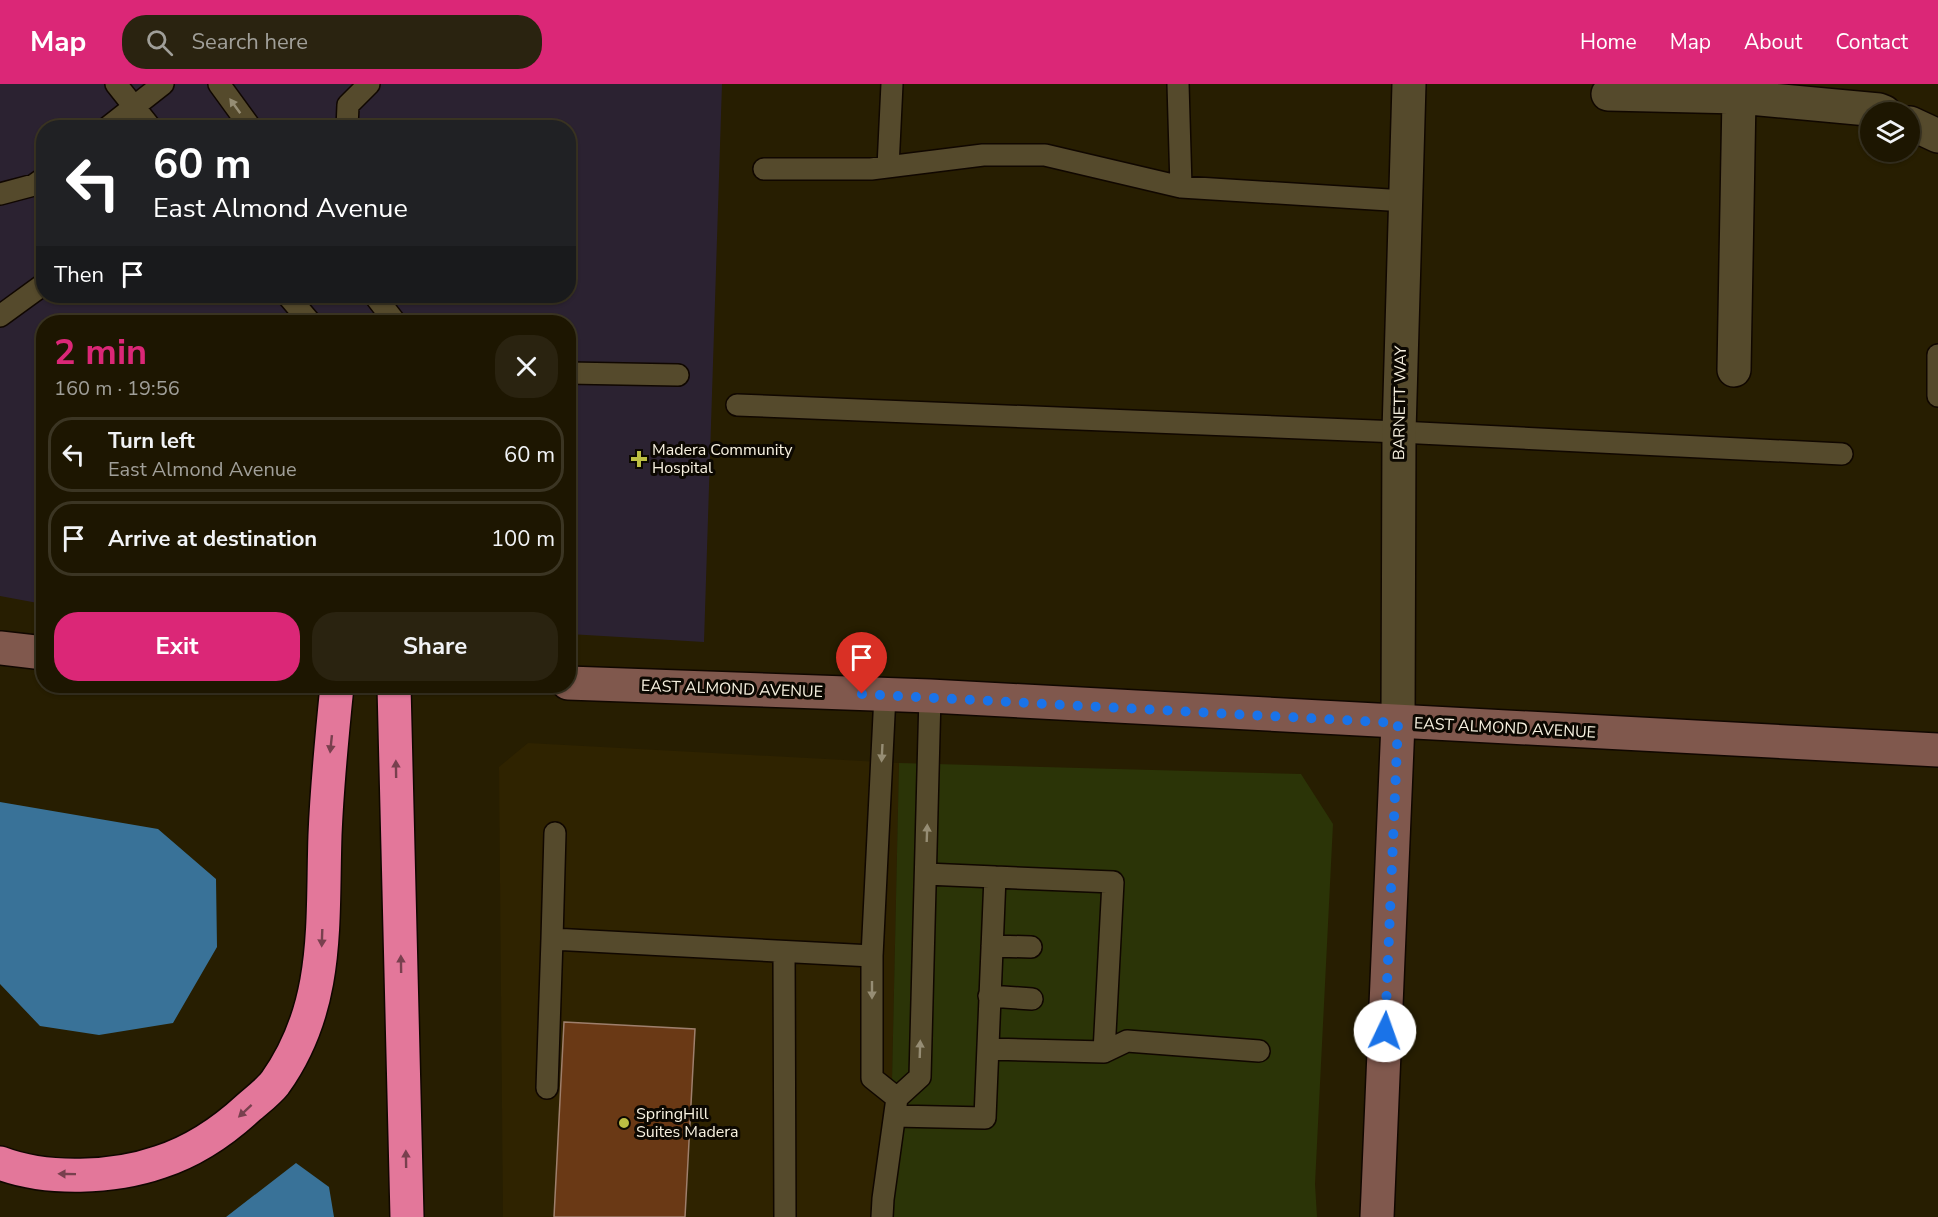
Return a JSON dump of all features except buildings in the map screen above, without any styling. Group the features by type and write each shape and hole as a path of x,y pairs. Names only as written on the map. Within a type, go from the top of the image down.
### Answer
{"highway":[{"path":"0,1163 51,1174 105,1175 145,1167 185,1154 231,1124 274,1085 298,1044 316,994 322,948 327,786 336,693"},
{"path":"394,693 407,1217"}],"main road":[{"path":"0,648 36,652"},
{"name":"EAST ALMOND AVENUE","path":"576,683 930,696 1398,723 1938,750"},
{"path":"1377,1217 1398,723"}],"street":[{"name":"BARNETT WAY","path":"1398,723 1399,432 1409,84"},
{"path":"1608,94 1881,102"},
{"path":"1734,370 1739,97"},
{"path":"1920,128 1938,136"}],"lane":[{"path":"116,84 145,120"},
{"path":"117,120 163,84"},
{"path":"219,84 245,120"},
{"path":"348,120 348,105 369,84"},
{"path":"888,167 892,84"},
{"path":"1178,84 1181,187"},
{"path":"764,169 870,169 983,155 1045,155 1181,187 1405,201"},
{"path":"0,194 36,184"},
{"path":"0,316 36,290"},
{"path":"294,303 304,315"},
{"path":"380,303 390,315"},
{"path":"1938,355 1938,396"},
{"path":"576,373 678,375"},
{"path":"737,405 1399,432 1842,454"},
{"path":"885,695 872,956 872,1078 896,1107 985,1118 994,877"},
{"path":"882,1217 896,1107 920,1077 930,696"},
{"path":"547,1088 555,833"},
{"path":"926,874 1113,882 1101,950 1098,1000 1104,1052"},
{"path":"552,939 872,956"},
{"path":"992,946 1031,947"},
{"path":"784,952 785,1217"},
{"path":"989,996 1032,999"},
{"path":"988,1049 1104,1052 1126,1041 1259,1051"}],"shaded area":[{"name":"Madera Community Hospital","path":"0,84 722,84 704,642 576,634 576,315 36,315 36,603 0,596"},
{"path":"528,743 899,763 889,1217 503,1217 499,767"}],"green space":[{"path":"899,763 1301,774 1333,824 1315,1184 1317,1217 889,1217"}],"water":[{"path":"0,802 158,829 216,879 217,947 173,1023 99,1035 40,1026 0,984"},
{"path":"296,1163 329,1187 334,1217 226,1217"}],"place":[{"name":"Madera Community Hospital","path":"639,459"},
{"name":"SpringHill Suites Madera","path":"624,1123"}],"route":[{"path":"862,694 1398,723 1385,1031"}]}
